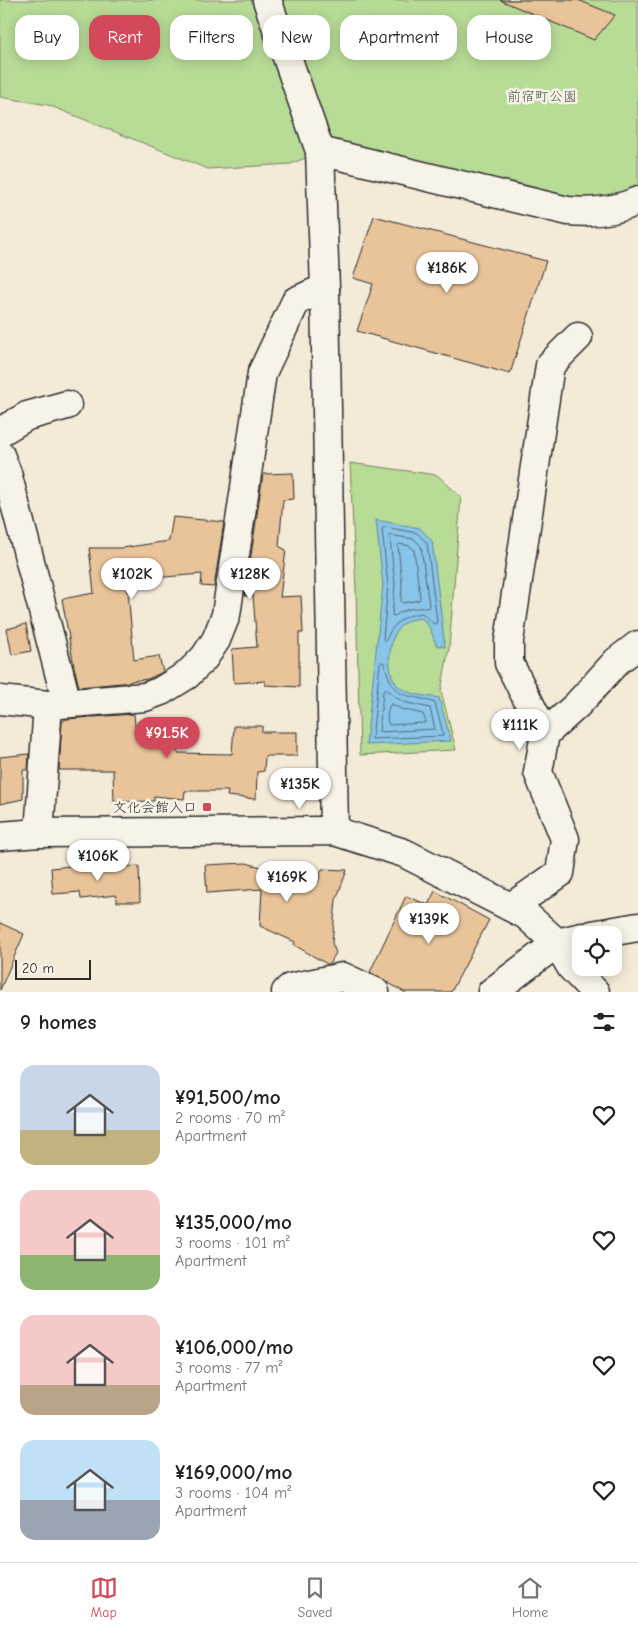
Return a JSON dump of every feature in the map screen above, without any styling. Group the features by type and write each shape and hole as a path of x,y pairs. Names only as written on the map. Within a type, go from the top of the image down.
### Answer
{"street":[{"path":"267,0 320,151 325,288 334,831"},
{"path":"320,151 568,211 587,212 611,209 638,201"},
{"path":"0,700 57,704 145,697 162,691 187,675 204,658 216,640 226,615 262,373 296,301 325,288"},
{"path":"511,907 560,873 565,840 538,772 545,734 509,663 510,641 550,364 578,337"},
{"path":"0,432 26,416 67,406"},
{"path":"0,455 7,473 57,704 39,833"},
{"path":"545,734 577,705 617,661 638,645"},
{"path":"0,836 39,833 334,831 404,853 511,907 569,940"},
{"path":"622,930 638,927"},
{"path":"492,992 569,940"},
{"path":"569,940 571,968 595,992"},
{"path":"286,992 290,988 342,977 375,992"}],"green space":[{"name":"前宿町公園","path":"0,0 638,0 638,187 617,196 575,200 342,142 291,164 208,169 48,105 0,97"},
{"path":"350,463 437,475 461,497 449,648 441,691 456,750 360,755 356,590"}],"water":[{"path":"376,520 420,528 432,541 445,647 436,645 430,628 422,618 412,620 406,622 395,634 390,652 390,662 394,680 402,689 423,696 439,698 451,741 366,745 383,585"}],"building":[{"path":"500,0 578,0 615,15 594,40 551,22 551,15 535,15"},
{"path":"374,216 546,261 510,374 357,331 373,284 353,278"},
{"path":"293,473 294,499 283,500 279,546 286,550 280,597 301,596 303,633 299,633 299,687 265,685 265,681 234,683 232,649 257,647 253,595 245,596 263,474"},
{"path":"173,517 224,522 214,587 201,586 202,574 127,580 134,660 159,656 163,672 148,679 79,687 62,599 94,593 89,548 122,548 169,541"},
{"path":"26,624 31,651 12,655 7,629"},
{"path":"134,714 136,735 171,725 178,753 232,754 234,726 262,726 262,732 297,732 297,756 265,756 264,771 257,772 256,799 227,796 228,791 185,791 184,799 154,796 154,801 114,802 113,770 59,770 62,722 66,719"},
{"path":"29,754 28,770 23,770 23,799 0,804 0,757"},
{"path":"246,863 318,882 322,869 347,870 336,900 332,943 336,953 329,964 294,945 295,942 260,926 262,889 207,893 205,865"},
{"path":"90,864 90,868 139,866 140,902 117,902 116,895 81,899 80,892 53,894 51,868"},
{"path":"435,891 489,920 451,992 404,992 370,972 406,896 428,905"},
{"path":"0,923 24,934 0,990"}],"place":[{"name":"文化会館入口","path":"207,807"}]}
